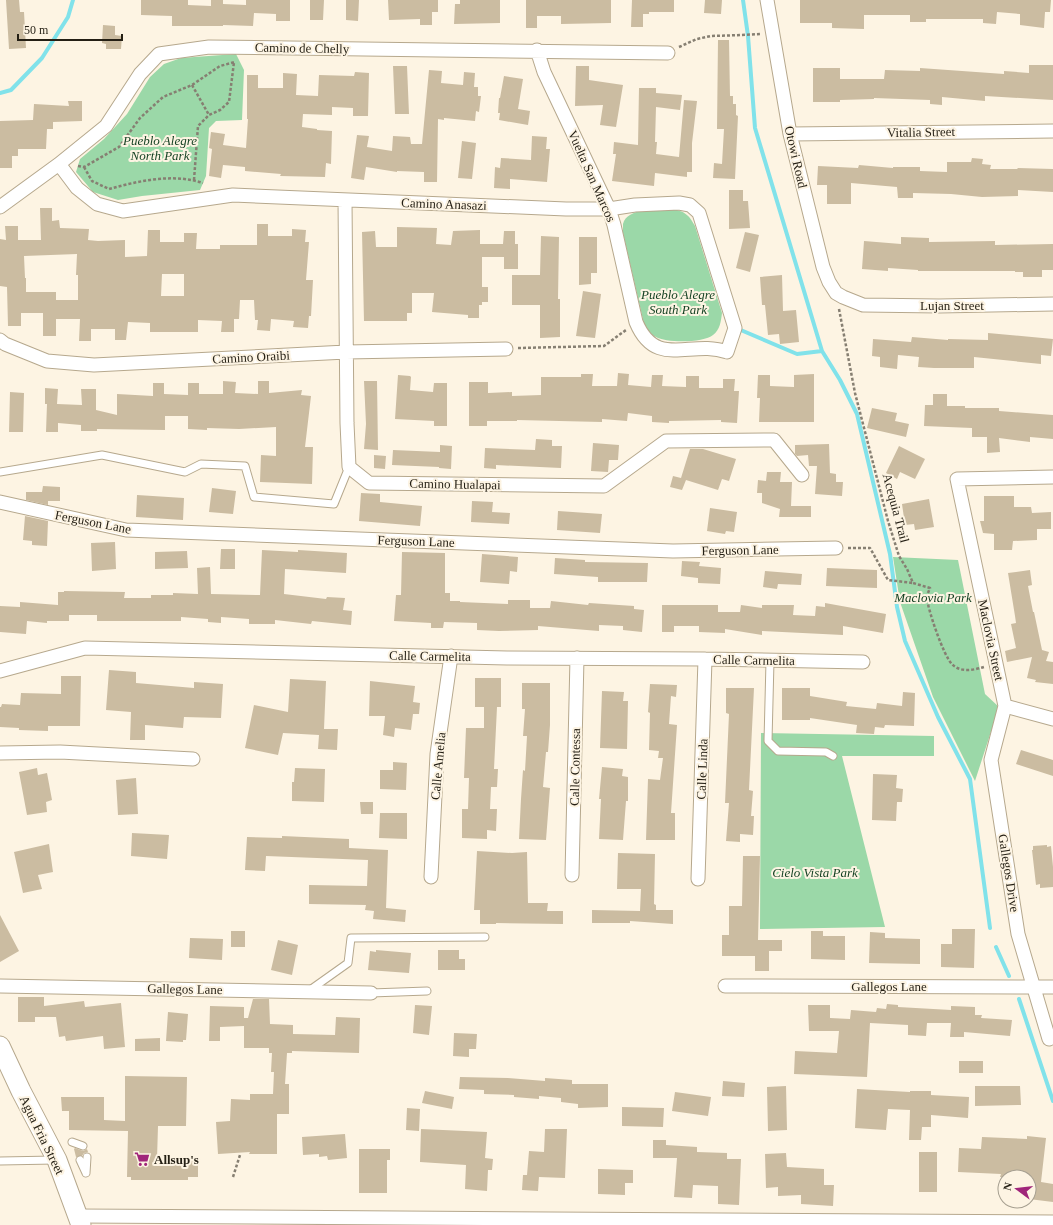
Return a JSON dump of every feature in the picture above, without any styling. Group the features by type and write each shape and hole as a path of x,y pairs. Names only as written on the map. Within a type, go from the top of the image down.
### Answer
{"street":[{"name":"Otowi Road","path":"767,0 790,134 823,268 836,293"},
{"name":"Camino de Chelly","path":"0,207 59,164 107,125 140,74 159,54 209,47 537,50 668,53"},
{"name":"Vuelta San Marcos","path":"537,50 544,72 609,209 636,322 640,332 651,345 661,349 679,350 706,348 727,352"},
{"name":"Vitalia Street","path":"790,134 1053,131"},
{"name":"Camino Anasazi","path":"59,164 77,188 97,204 123,211 233,195 566,210 609,209 635,205 679,203 690,205 699,213 735,328 727,352"},
{"path":"345,200 346,352 349,466"},
{"name":"Lujan Street","path":"836,293 863,305 1053,304"},
{"name":"Camino Oraibi","path":"0,340 5,344 47,361 94,365 346,352 506,349"},
{"name":"Camino Hualapai","path":"349,466 369,483 604,486 666,441 774,440 802,475"},
{"name":"Maclovia Street","path":"1005,706 957,479 1053,477"},
{"name":"Ferguson Lane","path":"0,502 126,530 674,551 836,548"},
{"name":"Calle Carmelita","path":"0,671 85,648 451,656 863,662"},
{"name":"Calle Amelia","path":"431,877 437,754 451,656"},
{"name":"Calle Contessa","path":"572,875 577,658"},
{"name":"Calle Linda","path":"698,879 705,659"},
{"path":"1005,706 1053,719"},
{"name":"Gallegos Drive","path":"1005,706 991,760 1018,934 1049,1039"},
{"path":"0,753 60,752 193,759"},
{"name":"Gallegos Lane","path":"0,986 371,993"},
{"name":"Gallegos Lane","path":"725,986 1053,987"},
{"name":"Agua Fria Street","path":"1,1051 57,1160 79,1220"},
{"path":"79,1220 1053,1222"}],"lane":[{"path":"0,472 102,455 185,472 201,464 245,466 254,497 334,504 349,466"},
{"path":"770,661 768,741 778,751 826,752 833,756"},
{"path":"308,992 348,964 351,938 485,937"},
{"path":"371,993 427,990"},
{"path":"0,1161 57,1160"}],"path":[{"path":"668,53 697,40 711,36 742,36 764,33"},
{"path":"59,164 84,167 119,147 140,118 162,97 192,85 220,66 242,60"},
{"path":"194,180 198,126 209,115 220,110 229,102 234,62"},
{"path":"192,85 209,115"},
{"path":"84,167 92,181 108,189 131,183 165,179 194,180 203,183"},
{"name":"Acequia Trail","path":"836,293 855,393 888,521 899,556 913,583"},
{"path":"506,349 604,346 636,322"},
{"path":"836,548 870,548 888,580 913,583 930,588 927,596 928,607 945,654 952,665 966,671 996,664"},
{"path":"233,1177 240,1155"}],"green space":[{"name":"Pueblo Alegre North Park","path":"236,54 244,70 242,120 216,121 209,128 206,176 200,190 118,200 93,192 76,172 80,159 104,139 127,114 150,77 164,64 181,58"},
{"name":"Pueblo Alegre South Park","path":"671,209 686,214 695,226 722,313 721,322 717,331 708,338 702,340 676,341 661,339 652,334 644,324 623,233 623,224 630,215 637,212 644,210"},
{"name":"Maclovia Park","path":"893,557 958,560 985,694 999,707 975,781 933,697 900,602"},
{"name":"Cielo Vista Park","path":"761,733 934,736 934,756 842,756 885,927 760,929"}],"building":[{"path":"6,0 19,0 20,12 24,12 26,48 9,49"},
{"path":"141,0 188,0 188,5 211,6 211,0 223,0 223,4 246,5 246,0 290,0 290,21 276,21 276,14 254,13 253,26 172,26 172,16 141,15"},
{"path":"310,0 324,0 323,20 310,20"},
{"path":"346,0 359,0 358,21 346,20"},
{"path":"388,0 438,0 438,12 432,12 432,25 420,25 420,19 389,20"},
{"path":"460,0 500,0 500,23 454,24 455,4 460,4"},
{"path":"526,0 611,0 611,23 561,24 561,16 537,16 537,28 526,28"},
{"path":"632,0 674,0 674,12 649,12 649,14 643,14 643,27 631,27"},
{"path":"705,0 722,0 721,14 704,13"},
{"path":"800,0 1051,0 1050,12 1045,12 1044,28 1020,25 1020,14 997,12 996,24 983,23 983,19 926,19 926,22 910,22 910,15 864,15 864,29 832,28 832,23 800,23"},
{"path":"103,25 115,26 115,35 122,36 121,49 106,49 106,44 102,43"},
{"path":"718,40 729,40 730,96 733,96 733,104 736,104 736,115 738,116 735,179 713,178 714,163 722,164 724,129 717,129"},
{"path":"1029,65 1053,65 1053,100 985,96 985,101 942,97 942,105 930,104 930,100 874,98 840,100 840,102 813,102 813,68 840,68 840,79 884,79 885,70 920,71 920,68 1004,74 1004,71 1029,73"},
{"path":"393,66 407,66 409,114 395,114"},
{"path":"576,66 589,66 589,80 623,85 616,127 600,125 603,105 575,106"},
{"path":"429,70 442,71 441,83 463,85 464,72 475,73 474,87 478,87 478,96 481,96 479,112 476,111 475,121 444,118 444,120 438,119 437,182 424,182 424,172 397,172 366,167 364,180 351,178 357,135 369,136 367,147 392,151 393,136 410,137 411,144 422,144"},
{"path":"355,72 369,73 368,116 353,116 353,108 332,107 332,115 303,114 302,127 332,131 331,164 326,163 325,177 280,176 281,174 245,171 245,167 223,165 221,178 209,176 212,149 209,148 211,132 225,134 223,145 246,148 248,119 247,75 258,75 258,88 283,88 283,73 297,74 296,95 318,96 319,75 354,76"},
{"path":"504,76 523,79 518,109 530,111 528,125 499,120 499,98"},
{"path":"639,88 656,88 656,93 682,95 680,110 656,107 656,154 679,157 684,100 697,101 692,143 692,172 687,172 687,177 655,173 654,186 612,181 616,154 613,154 614,142 638,145"},
{"path":"68,101 82,101 82,121 53,122 53,129 47,129 46,149 18,149 18,156 12,156 12,168 0,168 0,121 33,120 34,104 69,106"},
{"path":"532,136 547,137 546,149 550,149 547,182 510,179 510,189 494,188 495,167 500,168 501,158 531,160"},
{"path":"462,141 476,143 472,179 458,178"},
{"path":"972,158 983,159 982,164 991,165 990,169 1053,169 1053,192 1018,190 1018,196 982,197 951,194 913,193 913,198 898,198 897,187 851,183 851,204 827,204 827,185 817,185 818,166 858,168 859,165 893,168 920,167 920,171 947,172 947,162 971,162"},
{"path":"729,190 743,190 743,201 748,201 750,228 729,229"},
{"path":"40,208 52,208 52,221 59,220 60,228 89,229 88,240 125,240 125,257 147,256 148,230 160,230 160,242 184,242 184,233 197,233 196,249 220,249 220,245 257,245 257,224 268,224 268,236 292,236 292,229 306,230 305,242 309,242 306,280 313,280 311,316 309,316 308,328 293,327 294,321 271,319 270,331 257,330 258,320 255,320 254,300 240,300 239,319 234,319 234,332 221,332 222,321 198,320 198,332 150,332 150,323 128,322 126,340 115,340 115,329 91,329 91,341 79,341 80,319 56,319 56,336 43,336 43,313 21,313 21,326 8,326 7,287 0,286 0,239 6,240 5,226 18,226 18,240 41,240","holes":["77,254 76,275 78,275 78,300 56,300 56,292 26,292 24,256","162,274 184,274 184,296 161,296"]},
{"path":"397,227 437,228 436,244 451,245 453,231 480,230 480,244 503,244 504,231 515,231 515,244 518,244 518,269 504,269 504,257 482,257 482,287 488,287 488,302 482,302 482,305 479,305 479,318 468,318 468,315 432,312 434,293 412,293 412,313 407,313 407,321 364,321 362,232 375,231 376,247 397,247"},
{"path":"745,232 759,235 750,272 736,268"},
{"path":"541,236 559,237 558,299 560,299 560,337 540,338 540,305 512,305 512,275 540,275"},
{"path":"579,237 597,237 597,273 591,273 591,284 579,285"},
{"path":"901,237 929,238 929,242 995,241 995,245 1053,244 1053,270 1042,270 1042,277 1023,277 1023,272 1015,271 918,271 888,268 888,271 862,269 864,241 901,244"},
{"path":"782,275 783,311 796,310 799,342 780,344 779,334 768,335 765,305 762,305 760,277"},
{"path":"583,291 601,294 595,338 576,336"},
{"path":"988,333 1053,339 1051,356 1041,355 1041,364 974,357 974,368 934,368 918,367 919,357 898,355 897,369 880,367 880,357 872,356 873,339 911,342 912,337 948,340 988,340"},
{"path":"618,373 629,374 628,385 651,387 652,375 663,375 662,386 686,387 686,376 699,376 699,388 723,388 723,379 735,379 734,391 739,391 737,423 721,422 721,420 669,421 669,423 652,422 652,416 628,413 627,421 602,419 602,422 517,420 487,421 487,426 469,426 469,382 488,382 488,393 512,392 512,396 541,395 541,377 581,377 581,374 593,374 592,386 617,386"},
{"path":"814,374 814,422 759,422 760,398 757,398 758,375 770,375 770,386 794,387 794,375"},
{"path":"398,375 411,377 410,390 433,392 434,383 447,383 447,426 434,426 434,421 395,419"},
{"path":"223,381 236,382 235,393 258,394 258,381 269,381 269,393 302,390 301,395 311,396 305,447 313,447 312,484 260,482 261,455 276,456 276,427 239,429 207,428 207,430 188,429 188,416 165,416 165,430 97,429 97,431 81,431 81,425 58,423 58,432 46,432 47,404 45,404 45,388 58,389 57,404 82,405 81,389 96,389 96,410 117,415 117,394 153,396 153,383 164,383 164,394 188,395 188,383 199,383 199,394 223,394"},
{"path":"364,381 377,381 378,450 364,449 366,424"},
{"path":"10,392 24,393 23,432 9,432"},
{"path":"933,394 947,394 947,406 965,406 965,408 999,408 999,411 1053,415 1053,439 1030,437 1030,442 999,438 1000,452 987,453 987,437 972,437 972,428 924,426 925,405 933,405"},
{"path":"872,408 897,413 895,421 909,424 906,437 867,428"},
{"path":"536,439 552,440 552,446 562,446 561,468 496,465 496,469 484,468 485,448 535,450"},
{"path":"593,443 619,445 618,460 609,460 608,472 591,471"},
{"path":"829,444 830,473 836,474 836,482 843,482 842,496 815,494 817,466 809,466 808,455 797,456 795,454 795,445"},
{"path":"440,445 452,446 451,469 392,465 393,450 440,452"},
{"path":"899,446 925,459 915,479 900,472 897,479 886,473"},
{"path":"690,449 703,449 736,459 729,481 722,479 718,490 686,480 682,490 670,487 673,476 681,478"},
{"path":"374,455 386,456 385,469 374,468"},
{"path":"767,472 781,472 780,482 792,482 791,506 811,506 811,517 779,517 780,509 762,503 762,493 757,493 758,480 766,481"},
{"path":"43,486 60,487 60,501 48,501 48,505 26,500 26,492 42,492"},
{"path":"212,488 236,491 233,514 209,512"},
{"path":"361,493 380,494 380,502 422,506 420,526 359,521"},
{"path":"137,495 184,498 183,520 136,517"},
{"path":"984,496 1014,496 1014,507 1031,507 1032,513 1051,512 1051,529 1037,529 1037,540 1013,541 1012,550 994,550 994,534 983,533 980,521 984,521"},
{"path":"929,499 934,527 915,530 914,524 905,525 902,504"},
{"path":"472,501 493,502 492,512 510,513 509,524 471,522"},
{"path":"710,508 737,512 734,532 726,531 725,534 707,531"},
{"path":"558,511 602,514 600,533 557,530"},
{"path":"25,516 48,521 47,546 32,545 32,541 23,540"},
{"path":"115,542 116,569 92,571 91,543"},
{"path":"221,549 235,549 235,569 220,569"},
{"path":"262,550 298,552 298,550 347,553 346,573 285,569 284,594 326,599 327,597 345,598 343,610 352,611 351,625 312,621 311,624 275,620 275,624 249,624 249,619 221,617 221,623 208,622 208,619 181,617 181,621 97,621 97,615 69,615 69,621 47,621 47,623 27,621 26,634 0,632 0,606 20,607 20,602 58,605 58,592 125,592 124,598 151,598 151,595 173,595 173,593 198,594 197,568 210,567 211,594 260,595"},
{"path":"187,551 188,568 155,569 155,552"},
{"path":"402,552 445,553 445,593 450,593 450,601 508,604 508,600 530,600 530,608 550,608 551,601 588,605 589,603 634,606 634,609 644,610 642,632 623,630 623,626 599,625 599,631 538,626 538,630 477,630 477,623 444,622 443,628 431,628 431,623 394,621 396,595 401,595"},
{"path":"482,554 518,557 517,572 510,571 509,584 480,582"},
{"path":"555,558 585,560 585,562 648,563 647,582 598,582 598,577 554,574"},
{"path":"682,561 700,562 699,566 721,568 720,584 698,583 698,578 681,576"},
{"path":"827,568 877,570 877,588 826,586"},
{"path":"1030,570 1032,585 1028,586 1033,612 1042,650 1049,652 1046,661 1053,662 1053,684 1035,682 1036,680 1027,678 1032,657 1007,662 1005,651 1016,648 1011,624 1016,623 1008,573"},
{"path":"765,571 802,574 801,585 778,584 777,589 763,587"},
{"path":"825,603 886,614 883,633 843,626 843,635 762,631 762,635 725,629 725,633 699,632 699,626 674,626 674,632 662,632 662,605 718,605 718,612 740,612 741,605 762,608 762,605 794,605 793,615 815,616 816,606 825,607"},
{"path":"109,670 136,672 136,683 194,688 194,682 223,684 221,718 184,717 183,728 145,725 145,740 130,740 131,712 106,710"},
{"path":"61,676 81,676 80,726 48,726 48,731 19,730 19,728 0,727 0,707 2,704 20,705 21,693 61,694"},
{"path":"475,678 501,678 501,707 497,707 494,769 498,769 497,787 491,787 490,809 497,809 496,831 487,830 487,839 462,838 462,809 468,809 469,778 464,778 466,728 484,728 484,707 475,707"},
{"path":"290,679 326,681 324,729 338,729 337,750 318,749 319,735 283,733 278,755 245,748 254,705 288,712"},
{"path":"370,681 415,686 413,702 420,703 419,714 413,714 411,730 395,728 394,737 383,735 385,716 369,716"},
{"path":"522,683 550,683 550,725 543,787 550,788 546,840 519,839 523,770 525,771 527,736 523,736 525,709 522,709"},
{"path":"650,684 677,685 676,697 671,696 669,724 677,725 671,813 675,813 675,840 646,840 648,779 660,780 663,758 658,758 659,751 649,750 650,713 648,712"},
{"path":"726,688 754,688 749,790 753,791 751,816 754,816 753,835 740,834 740,842 726,841 729,803 725,803 729,714 726,713"},
{"path":"782,688 810,688 810,696 847,702 846,706 876,709 877,703 902,706 903,692 915,693 914,726 885,725 884,728 875,727 874,734 856,733 857,725 810,718 810,720 782,720"},
{"path":"602,691 624,692 623,701 628,701 627,749 600,748"},
{"path":"1021,750 1053,760 1053,776 1016,764"},
{"path":"393,762 407,763 406,790 380,789 380,770 393,770"},
{"path":"602,767 623,769 622,776 628,777 628,801 626,801 623,840 599,839 601,799 599,799"},
{"path":"37,768 38,775 47,773 52,800 46,802 47,812 27,815 19,772"},
{"path":"295,768 325,769 324,802 292,801 292,782 294,782"},
{"path":"873,774 897,775 896,788 903,789 902,802 897,802 896,821 872,820"},
{"path":"136,778 138,814 118,815 116,780"},
{"path":"360,802 373,802 373,814 361,814"},
{"path":"380,813 407,813 407,839 379,838"},
{"path":"132,833 169,835 167,859 131,856"},
{"path":"282,836 349,839 349,848 388,850 386,908 406,910 405,922 373,919 374,911 365,910 366,905 309,904 309,885 367,886 368,860 266,856 265,871 245,870 247,837 282,838"},
{"path":"49,844 53,872 38,875 42,889 23,893 14,852"},
{"path":"1047,845 1047,847 1051,846 1053,887 1040,888 1040,884 1036,885 1032,850 1033,846"},
{"path":"477,851 512,853 527,852 528,903 548,903 547,911 563,911 563,924 480,924 480,910 474,910"},
{"path":"618,853 655,854 654,904 656,905 656,910 673,910 673,924 630,921 630,923 592,923 592,910 640,911 641,889 617,889"},
{"path":"743,856 760,856 758,940 782,940 782,951 769,951 769,971 755,971 755,956 722,956 722,935 729,935 729,906 742,906"},
{"path":"0,915 19,951 0,962"},
{"path":"952,929 975,929 974,968 941,967 941,944 952,944"},
{"path":"231,931 245,931 245,947 231,947"},
{"path":"811,931 823,931 823,936 845,936 845,960 811,959"},
{"path":"870,932 885,933 885,938 920,939 920,964 869,963"},
{"path":"190,938 223,939 222,960 189,958"},
{"path":"278,940 298,945 292,975 271,970"},
{"path":"376,950 411,953 409,973 368,970 370,951 376,952"},
{"path":"438,950 459,950 459,959 465,959 465,970 438,970"},
{"path":"18,997 44,997 44,1006 84,1001 85,1007 121,1003 125,1047 104,1049 103,1036 66,1041 65,1036 59,1037 56,1017 35,1017 35,1022 18,1022"},
{"path":"253,999 269,999 270,1024 293,1025 293,1034 335,1035 336,1017 360,1018 359,1053 292,1051 292,1053 287,1053 285,1084 289,1084 289,1114 277,1114 277,1154 249,1154 250,1152 218,1154 216,1122 230,1121 231,1099 250,1100 250,1094 273,1094 274,1072 271,1072 272,1053 269,1053 269,1048 244,1048 244,1026 220,1027 220,1041 209,1041 210,1006 244,1007 244,1018 248,1018"},
{"path":"887,1004 898,1005 898,1007 951,1010 951,1006 975,1007 975,1015 982,1015 981,1018 1012,1020 1010,1036 964,1032 964,1037 950,1037 951,1023 927,1023 926,1036 908,1035 908,1025 870,1023 867,1077 794,1074 795,1051 837,1053 839,1031 809,1031 808,1005 830,1005 830,1018 850,1019 851,1010 876,1012 877,1008 886,1009"},
{"path":"415,1005 432,1006 429,1035 413,1033"},
{"path":"168,1012 188,1014 186,1040 183,1040 183,1042 166,1041"},
{"path":"454,1033 477,1034 476,1049 469,1049 469,1057 453,1056"},
{"path":"160,1038 160,1051 135,1051 135,1039"},
{"path":"959,1061 983,1061 983,1073 959,1073"},
{"path":"125,1076 187,1077 186,1126 158,1126 157,1159 198,1159 198,1177 188,1177 188,1180 131,1180 131,1177 127,1177 128,1131 69,1130 69,1111 62,1111 61,1097 104,1097 104,1120 125,1121"},
{"path":"460,1077 508,1078 545,1081 545,1078 572,1080 572,1084 608,1084 608,1107 578,1108 578,1104 561,1102 561,1098 539,1096 539,1099 514,1097 514,1095 484,1094 484,1090 459,1089"},
{"path":"723,1081 745,1083 744,1097 722,1096"},
{"path":"786,1086 787,1130 768,1131 767,1087"},
{"path":"975,1086 1020,1086 1021,1105 975,1106"},
{"path":"857,1089 910,1092 931,1091 931,1095 969,1097 968,1118 931,1115 931,1127 922,1127 921,1140 909,1140 910,1110 888,1109 886,1130 855,1128"},
{"path":"425,1091 454,1097 452,1109 422,1103"},
{"path":"675,1092 711,1097 708,1116 672,1111"},
{"path":"622,1107 664,1108 663,1127 622,1126"},
{"path":"407,1108 420,1109 419,1131 406,1130"},
{"path":"421,1129 487,1132 485,1158 493,1159 492,1170 488,1170 487,1191 465,1189 466,1165 420,1162"},
{"path":"545,1129 567,1129 565,1178 539,1177 538,1191 522,1190 523,1175 527,1175 529,1151 544,1152"},
{"path":"345,1134 347,1158 328,1160 327,1156 319,1157 319,1154 303,1155 302,1137"},
{"path":"1027,1136 1046,1138 1041,1182 1053,1184 1053,1202 1037,1200 1037,1169 997,1169 997,1174 958,1172 959,1148 981,1149 982,1137 1027,1139"},
{"path":"653,1140 666,1140 666,1145 697,1147 697,1152 727,1153 727,1159 741,1159 739,1205 718,1204 718,1186 693,1185 692,1198 674,1197 677,1158 653,1158"},
{"path":"75,1148 83,1151 87,1149 88,1152 84,1153 82,1156 76,1157"},
{"path":"359,1149 390,1149 390,1160 387,1160 387,1193 359,1193"},
{"path":"919,1152 937,1152 937,1192 919,1192"},
{"path":"786,1153 787,1167 824,1169 824,1185 834,1185 833,1206 801,1204 801,1195 778,1196 778,1187 766,1188 765,1154"},
{"path":"598,1169 633,1170 633,1183 625,1183 625,1195 598,1194"}],"waterway":[{"path":"0,93 11,90 42,58 68,17 73,0"},
{"path":"743,0 748,36 755,128 822,351 840,380 857,414 890,554 897,607 905,641 938,717 970,779 990,928"},
{"path":"736,328 797,354 822,351"},
{"path":"996,947 1009,976"},
{"path":"1019,999 1053,1101"}],"place":[{"name":"Allsup's","path":"142,1159"}]}
